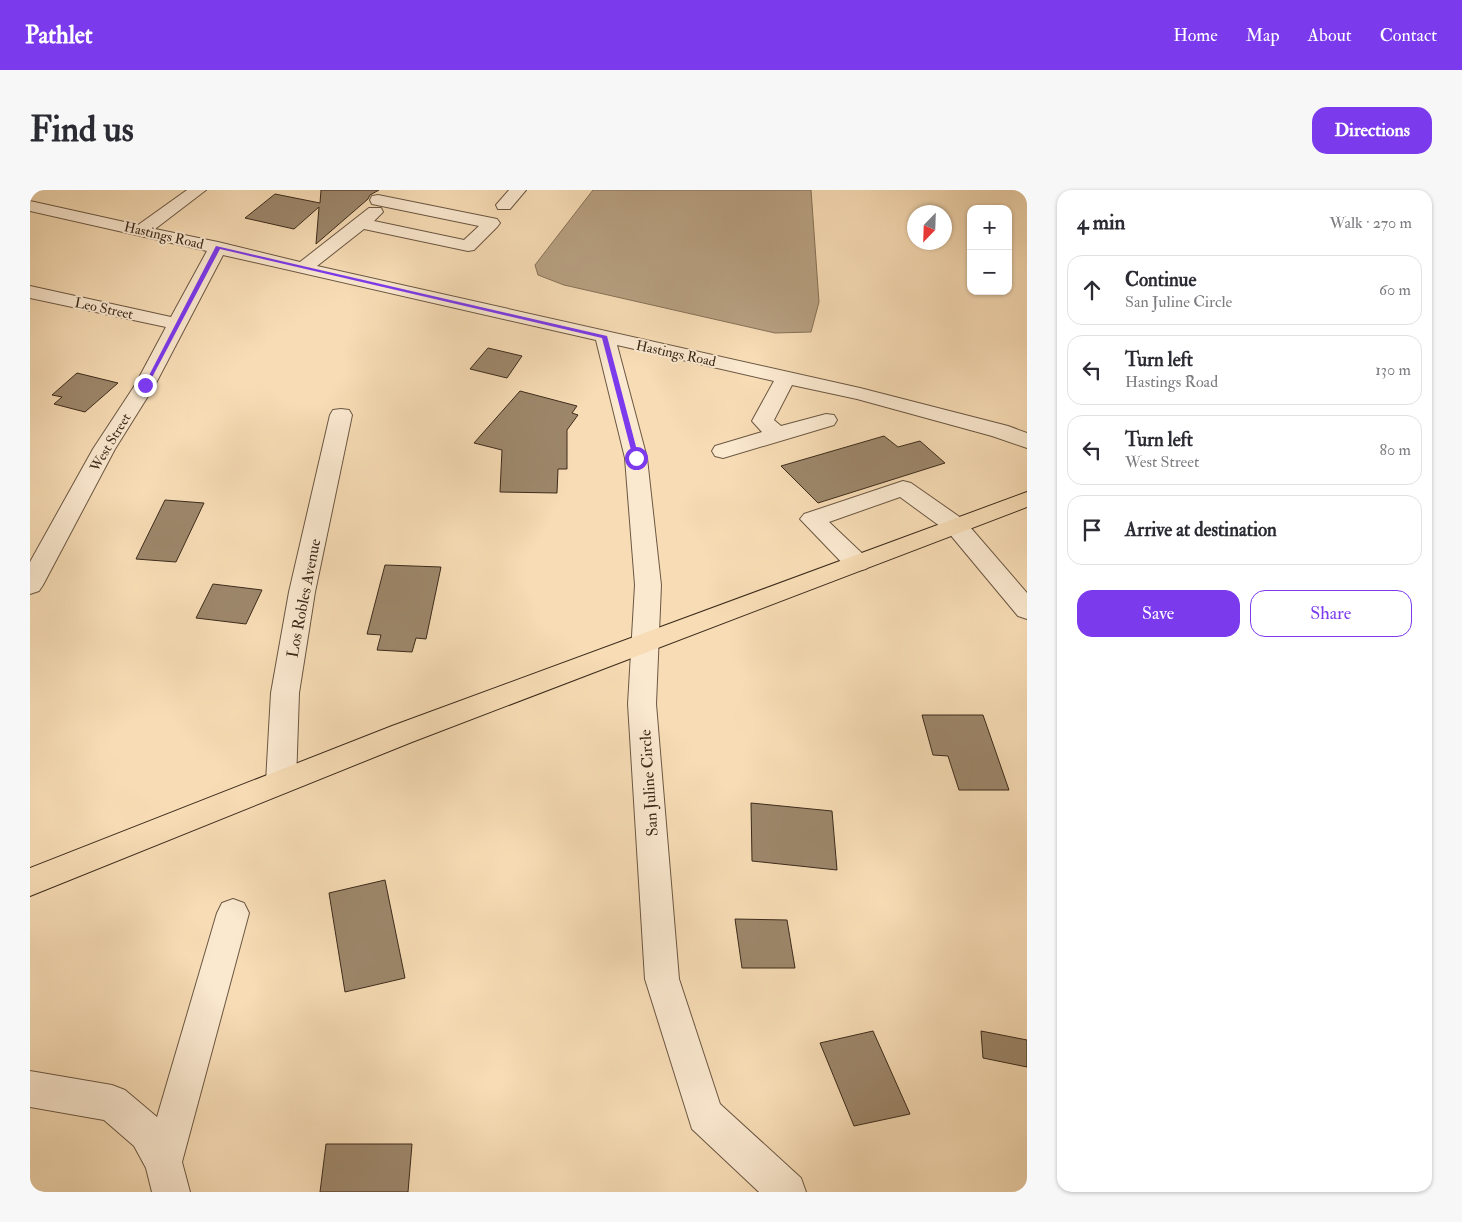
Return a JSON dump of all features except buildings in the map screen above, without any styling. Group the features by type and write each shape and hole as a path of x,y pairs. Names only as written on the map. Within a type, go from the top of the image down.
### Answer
{"highway":[{"path":"30,882 280,782 644,641 1027,499"}],"street":[{"path":"142,230 198,190"},
{"path":"504,205 518,190"},
{"path":"304,267 360,223 375,212 376,193 491,223 468,246 360,223"},
{"name":"Hastings Road","path":"30,206 786,377 963,421 1027,441"},
{"name":"West Street","path":"30,585 104,450 145,385 218,247"},
{"name":"Leo Street","path":"30,292 178,324"},
{"name":"San Juline Circle","path":"605,337 636,458 648,585 642,704 662,979 705,1116 787,1192"},
{"path":"778,435 763,421 786,377"},
{"name":"Los Robles Avenue","path":"280,782 285,693 302,592 340,415"},
{"path":"723,451 826,420"},
{"path":"857,563 812,519 903,488 956,526 1027,610"},
{"path":"167,1177 233,913"},
{"path":"30,1089 112,1103 147,1133 167,1177"}],"shaded area":[{"path":"593,190 811,190 819,302 811,332 775,333 564,285 538,275 535,265"}],"route":[{"path":"145,385 218,247 605,337 636,458"}]}
